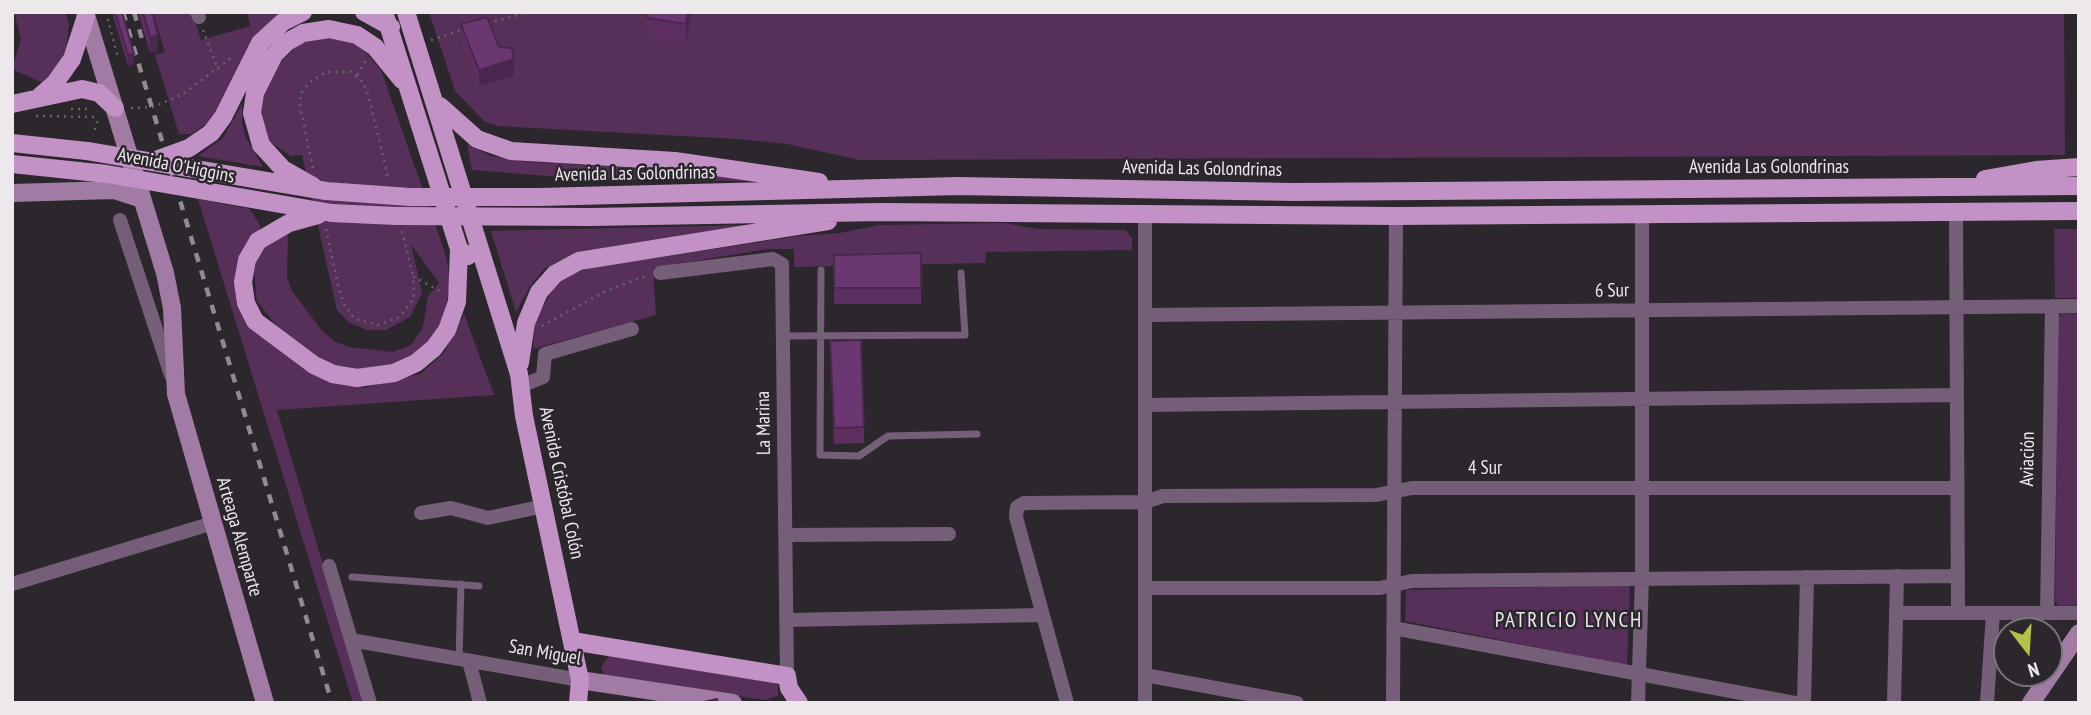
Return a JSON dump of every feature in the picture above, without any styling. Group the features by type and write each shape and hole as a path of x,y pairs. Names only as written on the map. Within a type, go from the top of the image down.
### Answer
{"main road":[{"path":"149,162 177,154 211,133 223,117 260,43 274,28 303,12"},
{"path":"364,12 387,19 423,62"},
{"name":"Avenida Cristóbal Colón","path":"406,12 490,274 520,380 580,680 578,703"},
{"path":"39,96 55,83 72,59 85,14"},
{"name":"Arteaga Alemparte","path":"85,14 121,102 142,199 171,299 174,383 265,703"},
{"path":"387,19 411,95 459,249 457,302 442,339 425,356 405,369 381,376 357,378 333,374 314,365 255,321 246,303 243,282 247,260 258,241 289,223 332,212 460,218 882,212 1396,216 2079,211"},
{"path":"326,191 283,169 261,145 252,113 255,93 274,55 303,33 337,29 366,40 388,62 411,95"},
{"path":"12,104 39,96 87,89 121,102"},
{"path":"435,99 469,134 498,148 715,165 849,188"},
{"name":"Avenida O'Higgins","path":"12,143 87,151 326,191"},
{"name":"Avenida O'Higgins","path":"12,163 107,174 332,212"},
{"path":"1955,187 2018,173 2079,167"},
{"name":"Avenida Las Golondrinas","path":"326,191 442,198 585,197 958,186 1291,200 1420,192 2079,186"},
{"name":"Avenida O'Higgins","path":"12,193 114,190 142,199"},
{"path":"1396,216 1404,202 1420,192"},
{"path":"520,380 526,323 535,300 546,283 579,261 882,212"},
{"path":"459,249 490,274"},
{"path":"2031,703 2079,633"},
{"name":"San Miguel","path":"572,641 787,676"},
{"name":"La Marina","path":"787,676 789,688 799,703"},
{"name":"San Miguel","path":"580,680 733,703"}],"street":[{"path":"1956,212 1958,613"},
{"path":"1145,214 1145,703"},
{"path":"1638,703 1642,577 1642,214"},
{"path":"1393,703 1396,216"},
{"name":"Arteaga Alemparte","path":"120,220 174,383"},
{"name":"La Marina","path":"660,273 776,259 782,268 787,676"},
{"name":"Aviación","path":"2047,613 2052,306"},
{"name":"6 Sur","path":"1145,315 2079,306"},
{"path":"520,380 543,377 545,354 632,328"},
{"path":"1145,405 1956,395"},
{"name":"4 Sur","path":"1042,615 1016,517 1017,507 1027,503 1145,502 1163,496 1376,495 1412,488 1957,488"},
{"path":"421,513 451,508 488,518 544,506"},
{"path":"12,584 213,523"},
{"path":"786,535 949,534"},
{"path":"329,566 370,703"},
{"path":"1894,703 1897,576"},
{"path":"1145,588 1380,588 1412,581 1642,577 1958,576"},
{"path":"1804,703 1807,577"},
{"path":"1896,613 2079,613"},
{"path":"1987,703 1993,613"},
{"path":"786,620 1042,615 1067,703"},
{"path":"1393,628 1795,703"},
{"name":"San Miguel","path":"351,640 580,680"},
{"path":"464,660 480,703"},
{"path":"1145,675 1297,703"}],"lane":[{"path":"1270,215 1291,200"},
{"path":"821,270 820,455 859,456 888,436 977,434"},
{"path":"783,336 965,335 961,273"},
{"path":"352,577 479,586"},
{"path":"461,584 464,660"}],"path":[{"path":"106,12 118,60"},
{"path":"476,26 513,14 529,12"},
{"path":"198,15 218,71"},
{"path":"418,43 464,30"},
{"path":"121,102 131,109 162,105 218,71 236,54"},
{"path":"64,109 92,109"},
{"path":"29,116 94,117 97,122 87,151"},
{"path":"526,323 539,328 614,287 660,273"}],"shaded area":[{"path":"14,12 65,12 69,25 66,49 57,70 43,83 12,69 21,39"},
{"path":"153,12 192,12 201,40 250,26 247,12 283,12 245,53 223,104 211,121 191,134 179,134 155,55 165,52"},
{"path":"429,12 2064,12 2065,155 860,160 787,144 737,139 497,126 484,121 455,91"},
{"path":"324,37 338,37 360,46 381,70 446,256 450,281 445,319 424,349 388,368 354,372 329,364 279,329 257,301 254,270 260,251 288,232 287,277 292,291 323,332 336,342 349,347 393,352 411,345 423,327 428,296 439,283 411,244 422,293 410,317 386,330 367,330 350,323 337,310 302,155 291,156 264,138 259,124 263,94 281,62 298,44"},
{"path":"242,104 242,123 246,138 263,167 198,156 223,138"},
{"path":"467,144 491,156 528,162 686,171 748,181 585,179 472,170"},
{"path":"198,199 250,209 261,227 242,254 240,306 328,380 364,388 420,374 444,353 464,314 494,395 277,410 364,703 353,703"},
{"path":"1004,223 1039,229 1126,230 1132,238 1132,250 986,252 985,263 794,267 794,249 767,249 653,268 656,315 533,349 535,322 555,285 571,274 591,268 799,236 840,233 879,225"},
{"path":"749,225 578,253 544,269 530,286 516,312 491,231"},
{"path":"2054,229 2079,229 2079,298 2055,298"},
{"path":"2061,313 2079,314 2079,605 2059,606 2055,602 2058,319"},
{"path":"1630,585 1627,665 1405,621 1406,590"},
{"path":"609,656 772,682 778,685 778,696 764,700 604,675 601,667"}],"building":[{"path":"115,12 122,12 134,54 128,55"},
{"path":"143,12 152,12 158,35 150,37"},
{"path":"648,12 688,12 686,24 647,18"},
{"path":"487,17 499,47 512,48 514,59 479,70 461,24"},
{"path":"921,253 921,288 834,288 834,255"},
{"path":"861,340 864,427 834,428 830,341"},
{"path":"717,699 718,703 699,703"}],"railway":[{"path":"123,12 332,703"},
{"path":"134,12 142,39"}],"district":[{"name":"PATRICIO LYNCH","path":"1569,621"}]}
